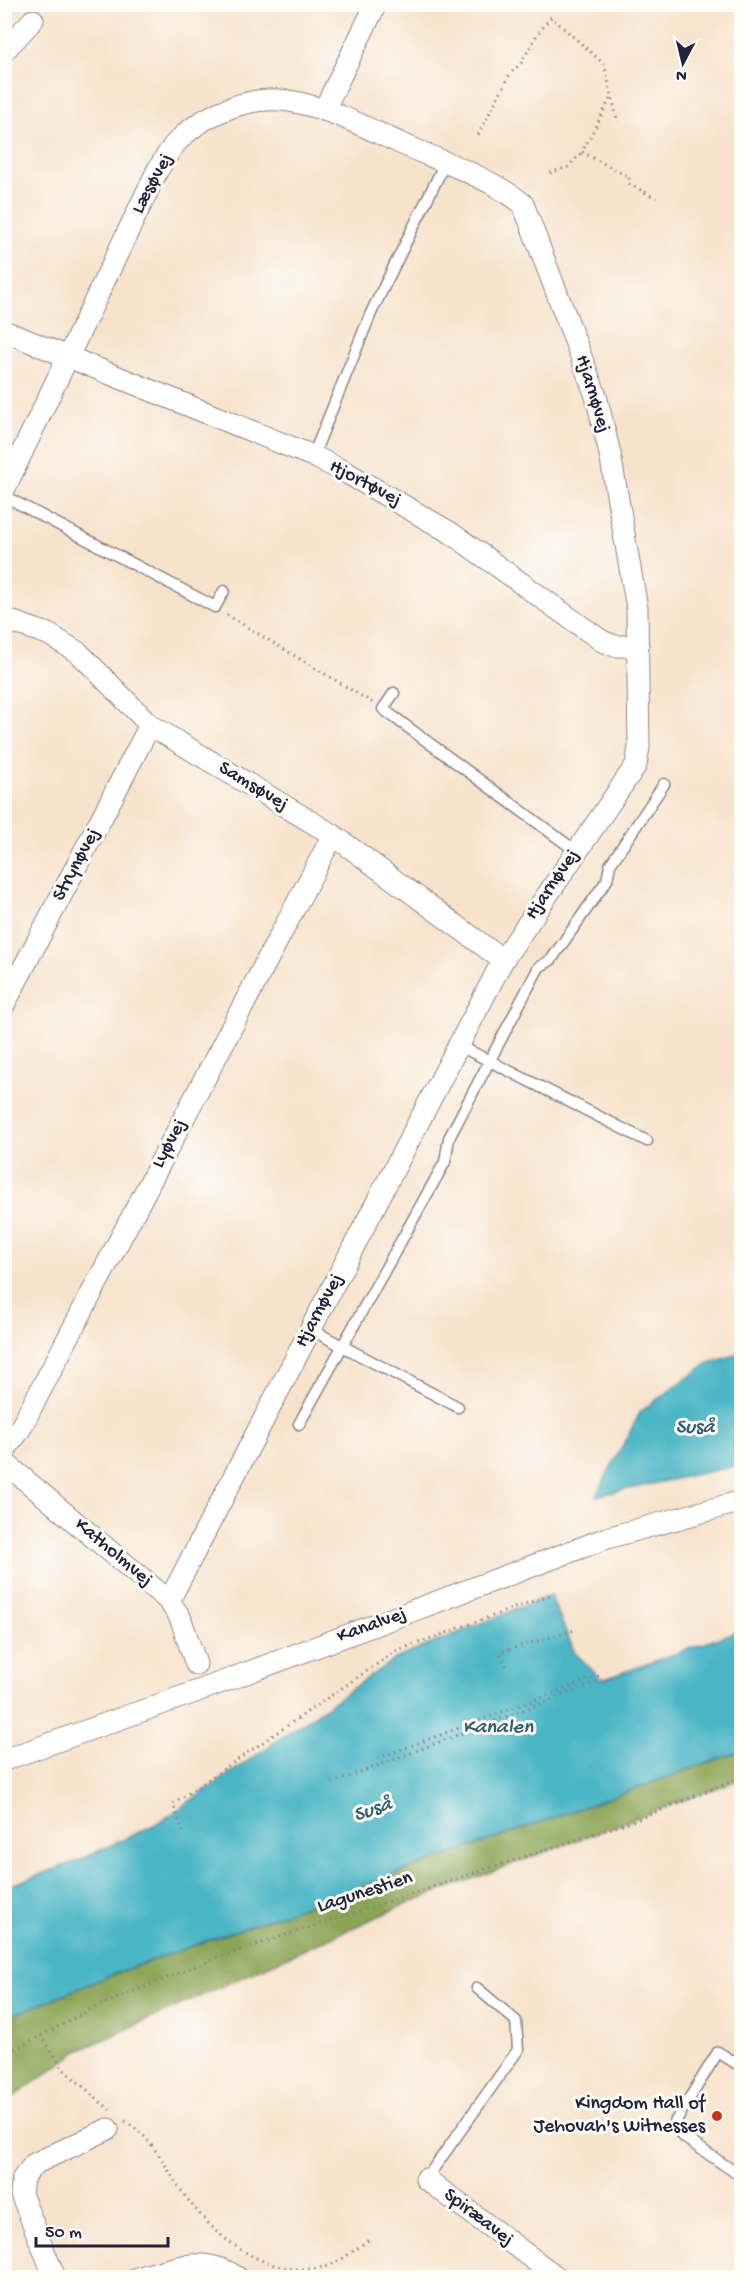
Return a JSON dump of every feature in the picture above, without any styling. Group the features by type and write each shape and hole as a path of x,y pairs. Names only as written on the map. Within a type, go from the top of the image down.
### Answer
{"street":[{"path":"324,110 376,4"},
{"path":"4,51 33,20"},
{"name":"Læsøvej","path":"4,490 157,171 175,144 200,123 226,110 257,101 293,101 324,110 445,163"},
{"name":"Hjarnøvej","path":"169,1601 503,960 636,765 639,747 637,608 610,454 596,396 523,204 505,189 445,163"},
{"name":"Hjortøvej","path":"4,331 313,456 451,533 602,641 615,646 638,646"},
{"name":"Samsøvej","path":"4,619 48,634 79,653 150,726 333,835 503,960"},
{"name":"Strynøvej","path":"4,1005 150,726"},
{"name":"Lyøvej","path":"4,1451 19,1431 333,835"},
{"name":"Katholmvej","path":"4,1462 169,1601 180,1617 196,1664"},
{"name":"Kanalvej","path":"4,1760 220,1683 607,1538 741,1501"},
{"path":"55,2277 50,2273 21,2194 23,2178 34,2164 115,2120"},
{"name":"Spiræavej","path":"426,2179 558,2277"},
{"path":"137,2277 190,2265 216,2264 238,2277"}],"lane":[{"path":"313,456 371,313 445,163"},
{"path":"4,496 215,607 224,591"},
{"path":"394,693 383,709 576,851"},
{"path":"299,1424 445,1162 449,1138 539,967 551,960 608,880 609,865 664,784"},
{"path":"458,1045 647,1141"},
{"path":"310,1329 458,1407"},
{"path":"426,2179 518,2050 516,2021 477,1988"},
{"path":"741,2067 718,2052 675,2122 682,2136 741,2177"}],"path":[{"path":"478,135 510,74 521,63 538,33 551,18 603,64 618,122"},
{"path":"550,173 568,167 582,152 611,97"},
{"path":"582,152 629,177 629,184 656,198"},
{"path":"215,607 383,709"},
{"path":"183,1832 173,1804 396,1651 550,1595"},
{"path":"506,1666 500,1652 575,1630"},
{"path":"378,1758 598,1677"},
{"path":"332,1783 602,1680"},
{"name":"Lagunestien","path":"4,2055 94,2007 216,1958 636,1820 741,1777"},
{"path":"41,2035 63,2069 115,2120 134,2126 162,2160 195,2211 213,2233 239,2254 271,2269 300,2273 328,2266 370,2239"}],"green space":[{"path":"741,1751 741,1779 408,1903 78,2051 5,2103 5,2018 125,1970"}],"water":[{"name":"Suså","path":"741,1353 741,1465 596,1496 641,1411 707,1364"},
{"name":"Kanalen","path":"550,1595 575,1653 602,1680 741,1630 741,1751 125,1970 5,2018 5,1887 78,1861 160,1822 395,1659"}],"place":[{"name":"Kingdom Hall of Jehovah's Witnesses","path":"717,2116"}]}
